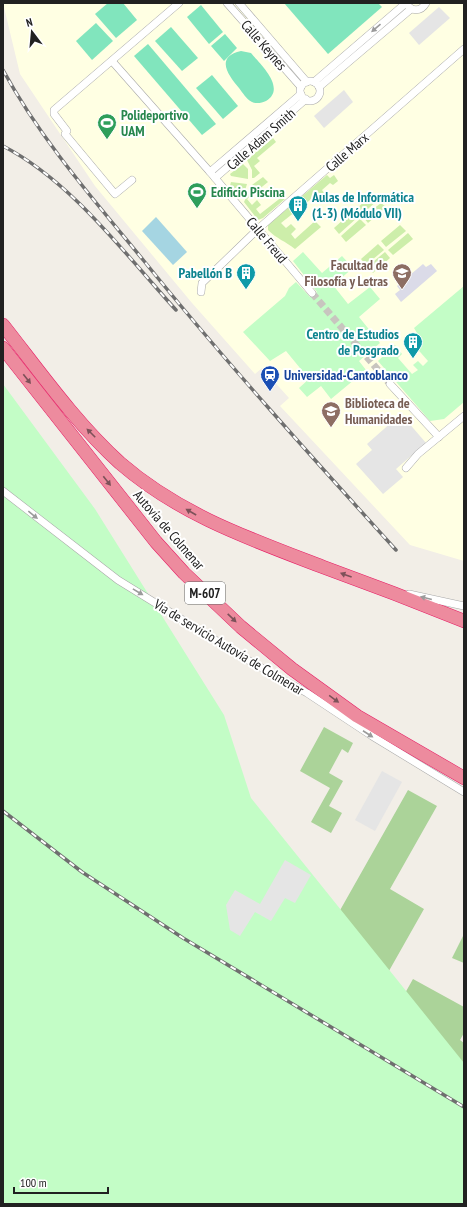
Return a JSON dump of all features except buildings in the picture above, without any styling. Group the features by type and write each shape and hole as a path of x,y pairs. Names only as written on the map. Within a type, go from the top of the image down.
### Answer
{"highway":[{"name":"Autovía de Colmenar","path":"3,325 87,429 121,463 163,495 206,520 247,538 464,621"},
{"name":"Autovía de Colmenar","path":"3,348 156,542 184,573 241,627 292,669 357,716 464,778"}],"street":[{"path":"132,180 115,194 65,134 67,131 54,114 54,110 179,3"},
{"name":"Calle Keynes","path":"227,3 301,90 306,100"},
{"name":"Calle Keynes","path":"239,3 313,83"},
{"path":"313,83 408,6 418,10 426,3"},
{"name":"Calle Marx","path":"201,292 202,283 258,229 464,49"},
{"name":"Calle Freud","path":"112,61 210,172 312,293"},
{"name":"Calle Adam Smith","path":"210,172 301,90 313,83 320,92 317,97 312,100 306,100 215,178"},
{"path":"390,384 437,435"},
{"path":"406,468 407,464 464,410"},
{"path":"437,435 464,416"},
{"name":"Vía de servicio Autovía de Colmenar","path":"3,491 118,580 246,659 306,693 372,736 464,792"},
{"path":"383,589 464,606"}],"shaded area":[{"path":"3,3 464,3 464,561 410,545 280,406 289,398 262,368 255,374 192,303 95,186 20,74"},
{"path":"439,7 450,18 419,45 409,33"},
{"path":"344,90 353,102 324,128 314,116"},
{"path":"423,264 426,267 431,264 437,271 401,302 395,294 400,290 397,286"},
{"path":"401,414 426,443 396,469 403,477 383,494 356,464 372,450 367,444"},
{"path":"382,771 402,782 375,831 355,820"},
{"path":"285,860 311,875 295,903 285,898 271,921 255,912 240,936 230,930 226,905 235,890 260,904"}],"green space":[{"path":"108,3 123,3 137,20 116,38 95,14"},
{"path":"284,3 378,3 382,7 328,54"},
{"path":"201,5 223,32 209,44 187,17"},
{"path":"96,23 113,41 92,60 76,41"},
{"path":"171,27 198,58 182,71 155,41"},
{"path":"225,34 237,48 224,61 211,46"},
{"path":"148,44 216,124 202,135 134,56"},
{"path":"241,51 251,53 270,76 274,90 272,96 266,101 254,103 250,101 228,73 226,62 228,58"},
{"path":"212,75 238,106 223,119 196,88"},
{"path":"273,138 276,142 257,158 260,161 254,166 260,173 252,178 252,170 247,160"},
{"path":"243,164 248,169 248,179 231,176 230,174"},
{"path":"327,175 330,178 334,175 338,181 333,185 330,183 322,190 324,193 317,199 315,196 281,223 286,228 291,224 296,229 291,234 295,239 315,221 321,227 295,249 268,230 268,225"},
{"path":"263,177 268,182 247,199 252,205 257,200 261,205 256,209 260,214 283,196 285,199 263,218 258,220 244,202 252,185"},
{"path":"231,182 247,184 243,197 240,198 230,186"},
{"path":"374,193 379,199 360,216 355,210"},
{"path":"381,203 386,207 368,223 363,217"},
{"path":"353,211 358,217 339,234 334,228"},
{"path":"360,219 366,225 346,242 341,236"},
{"path":"400,225 406,231 386,247 381,241"},
{"path":"408,233 413,239 393,255 388,250"},
{"path":"378,244 384,250 366,265 361,259"},
{"path":"303,252 322,273 342,256 353,268 333,285 348,304 370,287 380,299 359,317 380,343 359,361 366,370 331,399 321,386 307,397 299,388 309,379 286,351 270,361 243,332 285,296 289,288 296,282 310,297 317,292 293,261"},
{"path":"385,252 390,258 373,273 368,266"},
{"path":"464,286 464,402 444,419 430,421 378,361 395,345 402,354 398,358 412,374 418,370 413,365 418,361 423,366 428,361 414,345 409,348 405,344 417,333 414,328"},
{"path":"3,384 95,509 224,715 251,798 464,1063 464,1204 3,1204"},
{"path":"324,727 353,743 348,753 342,749 329,773 343,781 329,806 342,813 331,833 311,822 330,788 300,771"},
{"path":"408,790 437,806 390,889 424,909 368,1008 330,928"},
{"path":"464,934 464,963 452,958"},
{"path":"413,979 464,1007 464,1033 460,1040 464,1043 464,1069 391,1018"}],"water":[{"path":"156,217 187,252 173,265 142,231"}],"tunnel":[{"path":"312,293 390,384"}],"railway":[{"path":"3,70 18,96 51,145 106,215 236,371 396,550"},
{"path":"3,146 28,161 52,179 74,199 96,220 176,310"},
{"path":"3,811 82,872 183,938 464,1107"}],"place":[{"name":"Polideportivo UAM","path":"107,140"},
{"name":"Edificio Piscina","path":"197,209"},
{"name":"Aulas de Informática (1-3) (Módulo VII)","path":"298,222"},
{"name":"Pabellón B","path":"246,290"},
{"name":"Facultad de Filosofía y Letras","path":"402,290"},
{"name":"Centro de Estudios de Posgrado","path":"413,359"},
{"name":"Universidad-Cantoblanco","path":"270,392"},
{"name":"Biblioteca de Humanidades","path":"331,428"}]}
